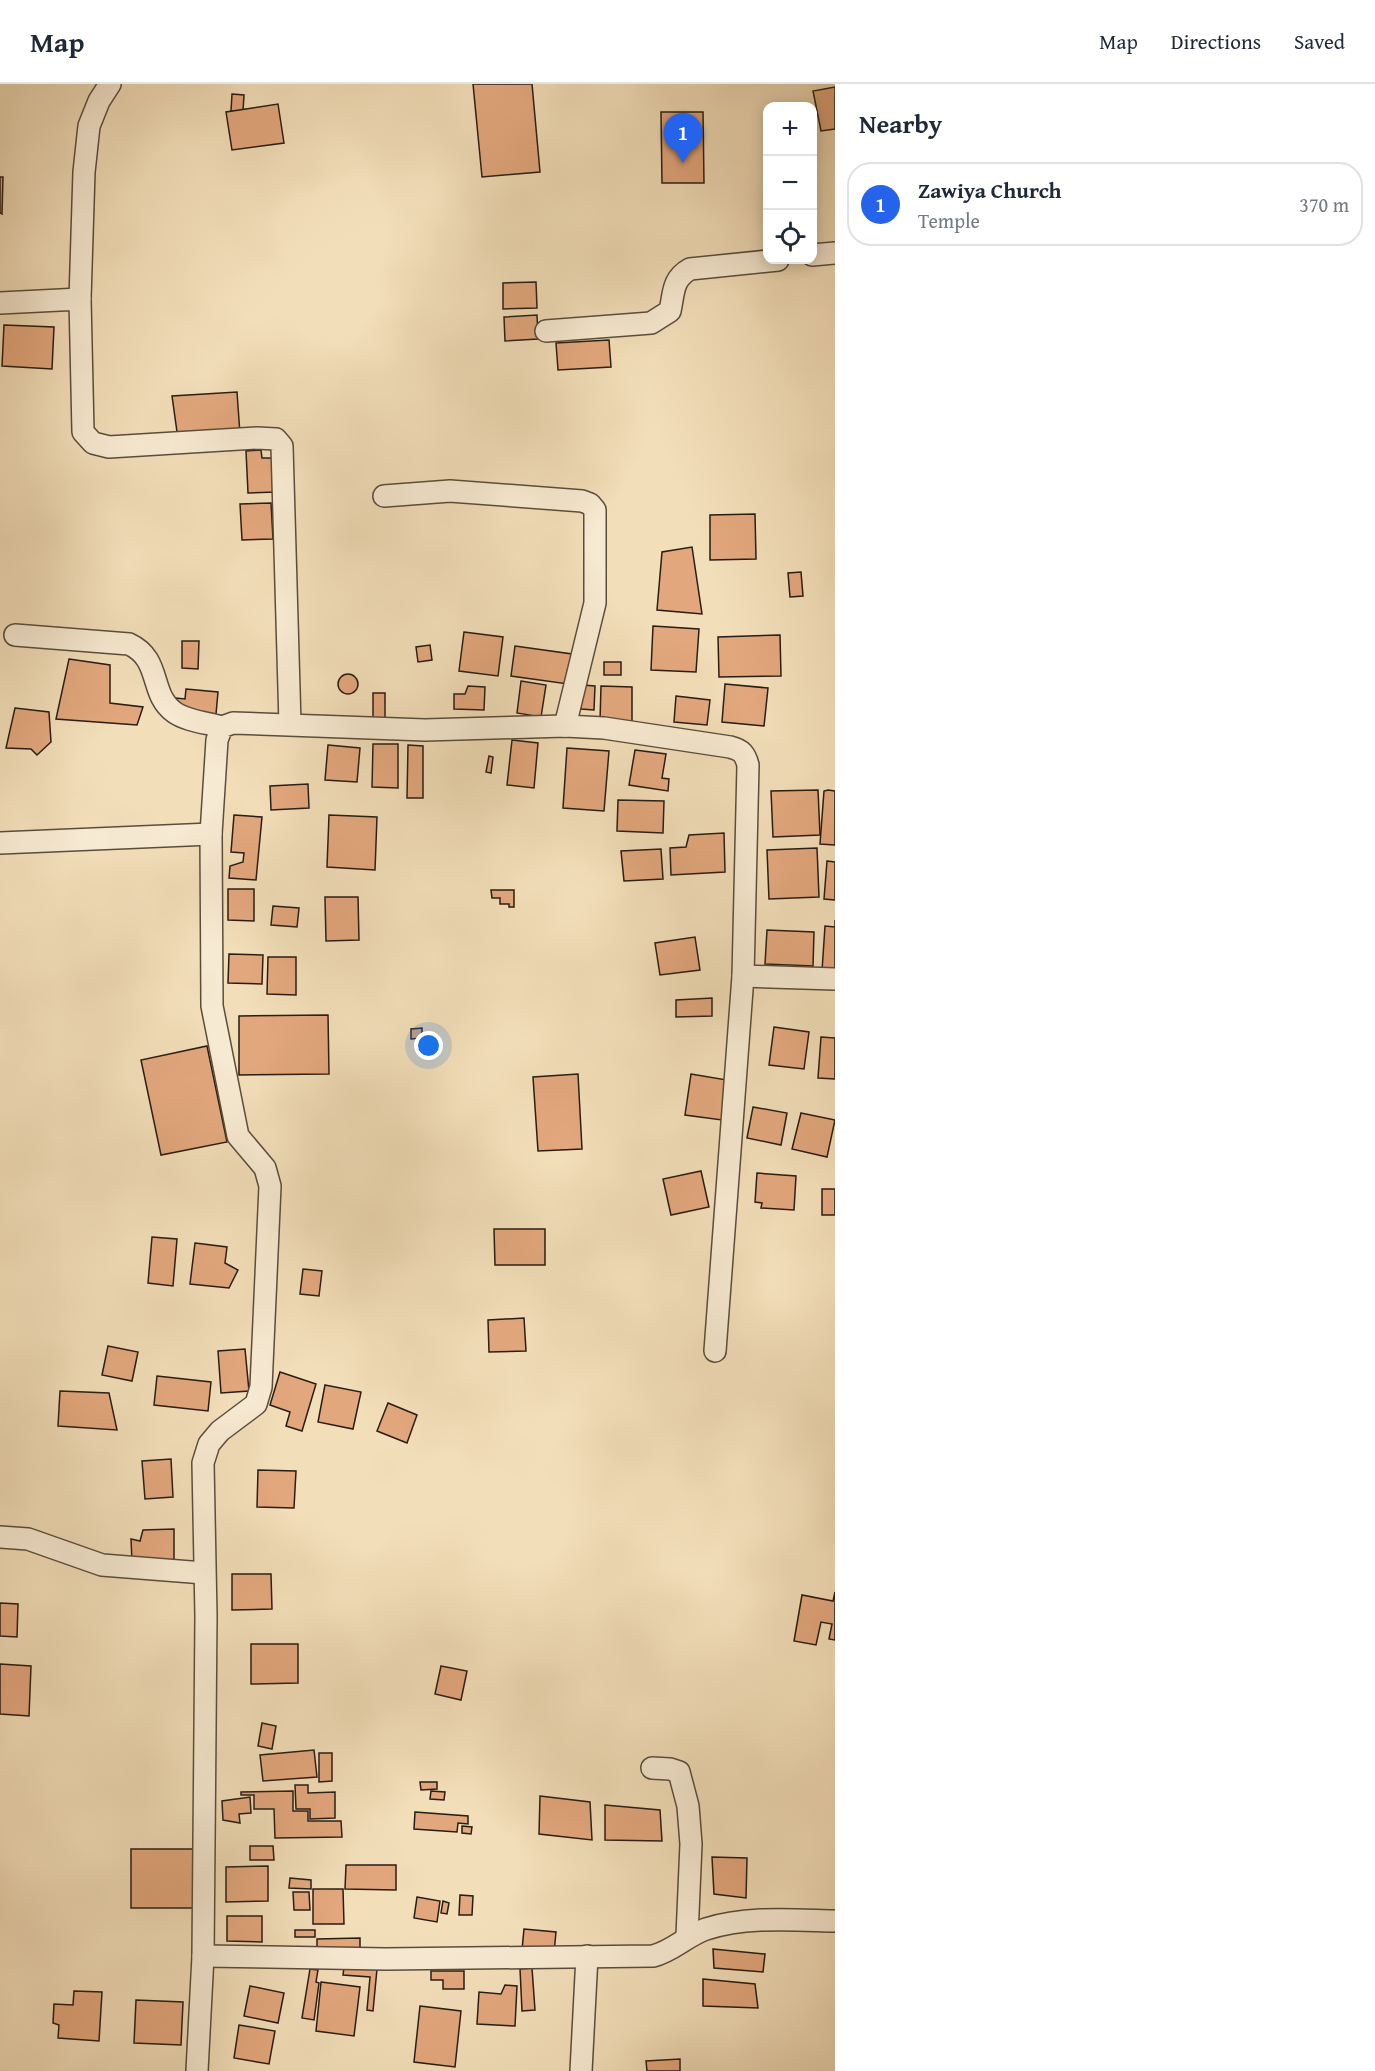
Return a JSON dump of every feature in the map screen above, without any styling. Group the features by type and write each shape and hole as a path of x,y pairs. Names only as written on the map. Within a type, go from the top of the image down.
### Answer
{"street":[{"path":"110,84 99,101 89,126 84,172 80,299 83,432 93,443 109,447 257,438 276,439 282,446 290,724"},
{"path":"817,254 835,252"},
{"path":"546,331 651,323 670,311 674,283 680,275 690,269 763,262"},
{"path":"0,303 80,299"},
{"path":"384,496 450,491 582,501 590,504 595,510 595,603 565,726"},
{"path":"15,635 129,644 140,649 150,663 161,697 173,712 222,728"},
{"path":"197,2071 203,1956 206,1616 203,1463 208,1444 220,1431 256,1404 261,1387 270,1186 264,1168 238,1136 213,1006 212,834 217,740 222,728 232,723 425,730 565,726 604,728 730,747 740,749 745,755 748,765 743,976 715,1351"},
{"path":"0,843 212,834"},
{"path":"743,976 835,979"},
{"path":"0,1537 28,1539 102,1565 204,1573"},
{"path":"652,1768 670,1768 679,1772 688,1806 691,1844 687,1936"},
{"path":"203,1956 386,1959 653,1956 664,1953 687,1936 744,1920 835,1921"},
{"path":"581,2071 587,1956"}],"building":[{"path":"473,84 532,84 540,172 482,177"},
{"path":"835,87 835,129 821,131 813,91"},
{"path":"232,94 244,95 243,111 231,111"},
{"path":"278,104 284,143 232,150 226,112"},
{"path":"661,112 703,112 704,183 662,183"},
{"path":"0,177 3,177 2,214 0,213"},
{"path":"536,282 537,308 503,309 503,283"},
{"path":"537,315 538,339 505,341 504,317"},
{"path":"4,325 54,327 52,369 2,366"},
{"path":"609,340 611,367 558,370 556,343"},
{"path":"237,392 240,434 178,439 172,396"},
{"path":"261,450 262,458 274,458 276,492 248,493 246,451"},
{"path":"271,503 273,539 242,540 240,504"},
{"path":"755,514 756,559 710,560 710,515"},
{"path":"692,547 702,614 657,610 662,552"},
{"path":"801,572 803,596 790,597 788,573"},
{"path":"653,626 699,629 696,672 651,670"},
{"path":"464,632 503,637 498,676 459,671"},
{"path":"780,635 781,676 719,677 718,637"},
{"path":"182,641 199,641 198,669 182,668"},
{"path":"430,645 432,660 418,662 416,647"},
{"path":"515,646 572,654 568,684 511,676"},
{"path":"69,659 110,665 110,703 143,707 137,725 56,719"},
{"path":"604,662 621,662 621,675 604,675"},
{"path":"348,674 355,677 358,684 355,691 348,694 341,691 338,684 341,677"},
{"path":"521,681 546,685 541,717 517,713"},
{"path":"725,684 768,688 764,726 722,722"},
{"path":"582,685 595,686 594,710 581,709"},
{"path":"468,686 485,687 484,710 454,709 454,694 465,694"},
{"path":"601,686 632,687 632,722 600,721"},
{"path":"186,689 218,692 216,714 175,710 176,698 185,699"},
{"path":"373,693 385,693 385,718 373,718"},
{"path":"676,696 710,700 707,725 674,722"},
{"path":"15,708 49,712 51,742 37,755 31,749 6,748"},
{"path":"512,740 538,743 534,788 507,785"},
{"path":"373,744 398,744 398,788 372,787"},
{"path":"328,745 360,748 357,782 325,780"},
{"path":"408,745 423,746 423,798 407,798"},
{"path":"567,748 609,751 604,811 563,808"},
{"path":"635,750 666,754 662,778 669,779 668,791 629,785"},
{"path":"489,756 493,757 491,773 486,772"},
{"path":"308,784 309,808 271,810 270,786"},
{"path":"818,790 820,835 773,837 771,791"},
{"path":"824,791 835,791 835,845 820,844"},
{"path":"618,800 664,801 663,833 617,831"},
{"path":"234,815 262,817 256,880 229,878 230,866 243,862 244,853 231,852"},
{"path":"329,815 377,817 375,870 327,867"},
{"path":"724,833 725,872 671,875 670,848 686,847 689,835"},
{"path":"817,848 819,897 769,899 767,850"},
{"path":"661,849 663,879 624,881 621,851"},
{"path":"827,861 835,862 835,900 824,899"},
{"path":"228,889 254,889 254,921 228,920"},
{"path":"491,890 514,890 514,907 509,907 509,904 500,904 500,898 492,898"},
{"path":"325,897 358,897 359,940 326,941"},
{"path":"273,906 299,908 297,927 271,925"},
{"path":"825,926 835,927 835,971 822,971"},
{"path":"767,930 814,932 813,966 765,964"},
{"path":"695,937 700,970 660,975 655,943"},
{"path":"229,954 263,955 262,984 228,983"},
{"path":"268,957 296,957 296,995 267,994"},
{"path":"712,998 712,1016 676,1017 676,1000"},
{"path":"328,1015 329,1074 239,1075 239,1016"},
{"path":"774,1027 809,1032 804,1069 769,1065"},
{"path":"422,1028 422,1038 411,1039 411,1029"},
{"path":"821,1037 835,1038 835,1079 818,1078"},
{"path":"207,1046 227,1142 161,1155 141,1060"},
{"path":"578,1074 582,1149 538,1151 533,1077"},
{"path":"691,1074 727,1080 722,1120 685,1115"},
{"path":"753,1107 787,1113 781,1145 747,1138"},
{"path":"801,1113 835,1120 827,1157 792,1149"},
{"path":"701,1171 709,1207 671,1215 663,1179"},
{"path":"757,1173 796,1176 794,1210 761,1208 762,1203 755,1202"},
{"path":"822,1189 835,1189 835,1215 822,1215"},
{"path":"494,1229 545,1229 545,1265 495,1265"},
{"path":"152,1237 177,1239 173,1286 148,1283"},
{"path":"195,1243 227,1247 225,1263 238,1270 229,1288 190,1284"},
{"path":"303,1269 322,1271 319,1296 300,1294"},
{"path":"524,1318 526,1351 489,1352 488,1320"},
{"path":"108,1346 138,1352 132,1381 102,1375"},
{"path":"245,1349 249,1391 221,1393 218,1351"},
{"path":"280,1372 316,1384 302,1431 286,1426 290,1412 270,1405"},
{"path":"157,1376 211,1382 208,1411 154,1405"},
{"path":"325,1385 361,1392 353,1429 318,1422"},
{"path":"60,1391 109,1393 117,1430 58,1426"},
{"path":"388,1403 417,1415 407,1443 377,1431"},
{"path":"171,1459 173,1497 145,1499 142,1461"},
{"path":"258,1470 296,1471 294,1508 257,1507"},
{"path":"174,1529 174,1564 132,1562 131,1539 140,1541 143,1530"},
{"path":"232,1574 271,1574 272,1609 232,1610"},
{"path":"835,1592 835,1640 829,1639 832,1624 821,1622 816,1645 794,1641 802,1595 833,1601"},
{"path":"0,1603 18,1604 17,1637 0,1636"},
{"path":"251,1644 298,1644 298,1683 251,1684"},
{"path":"0,1664 31,1666 29,1716 0,1714"},
{"path":"441,1666 467,1671 461,1700 435,1694"},
{"path":"262,1723 276,1726 272,1749 258,1746"},
{"path":"314,1750 317,1777 263,1781 260,1755"},
{"path":"319,1753 332,1753 332,1781 319,1782"},
{"path":"420,1782 437,1782 437,1789 421,1790"},
{"path":"295,1785 308,1785 308,1793 335,1792 335,1818 310,1819 310,1809 296,1809"},
{"path":"293,1791 293,1811 308,1811 308,1821 341,1821 342,1837 275,1838 274,1809 254,1809 254,1795 241,1795 241,1792"},
{"path":"431,1791 445,1792 444,1800 430,1799"},
{"path":"540,1796 590,1802 592,1840 539,1834"},
{"path":"250,1797 251,1813 239,1814 240,1823 223,1820 222,1801"},
{"path":"605,1805 660,1810 662,1841 605,1840"},
{"path":"415,1812 468,1816 468,1824 458,1823 457,1832 414,1829"},
{"path":"462,1826 472,1827 471,1834 462,1833"},
{"path":"250,1846 273,1846 274,1860 250,1860"},
{"path":"131,1849 200,1849 200,1908 131,1908"},
{"path":"712,1857 747,1858 746,1898 714,1894"},
{"path":"346,1865 396,1865 396,1890 345,1889"},
{"path":"268,1866 268,1901 226,1902 226,1867"},
{"path":"290,1878 311,1880 311,1889 289,1888"},
{"path":"313,1889 343,1889 344,1924 313,1924"},
{"path":"293,1892 309,1892 310,1910 294,1910"},
{"path":"460,1895 473,1896 472,1915 459,1915"},
{"path":"417,1897 440,1901 437,1922 414,1918"},
{"path":"443,1901 449,1903 447,1914 441,1913"},
{"path":"227,1916 262,1916 262,1942 227,1941"},
{"path":"524,1929 556,1932 554,1953 522,1950"},
{"path":"295,1930 315,1930 315,1937 295,1937"},
{"path":"360,1938 360,1952 317,1953 317,1939"},
{"path":"713,1949 765,1954 763,1972 714,1968"},
{"path":"344,1967 377,1969 373,2011 367,2010 370,1977 343,1975"},
{"path":"532,1968 535,2010 522,2011 520,1969"},
{"path":"310,1969 318,1970 316,1982 319,1983 314,2020 302,2018"},
{"path":"431,1971 464,1971 464,1989 443,1989 443,1980 431,1980"},
{"path":"703,1979 755,1984 758,2008 703,2006"},
{"path":"321,1982 360,1987 354,2036 316,2031"},
{"path":"505,1985 517,1986 515,2026 477,2024 479,1992 501,1994"},
{"path":"250,1986 284,1993 278,2023 244,2016"},
{"path":"74,1991 102,1992 99,2041 58,2038 59,2025 53,2023 54,2004 73,2005"},
{"path":"136,2000 183,2002 181,2045 134,2043"},
{"path":"420,2006 461,2011 455,2067 414,2062"},
{"path":"239,2025 275,2031 269,2064 234,2058"},
{"path":"680,2059 680,2071 647,2071 646,2061"}],"place":[{"name":"Zawiya Church","path":"683,163"}]}
